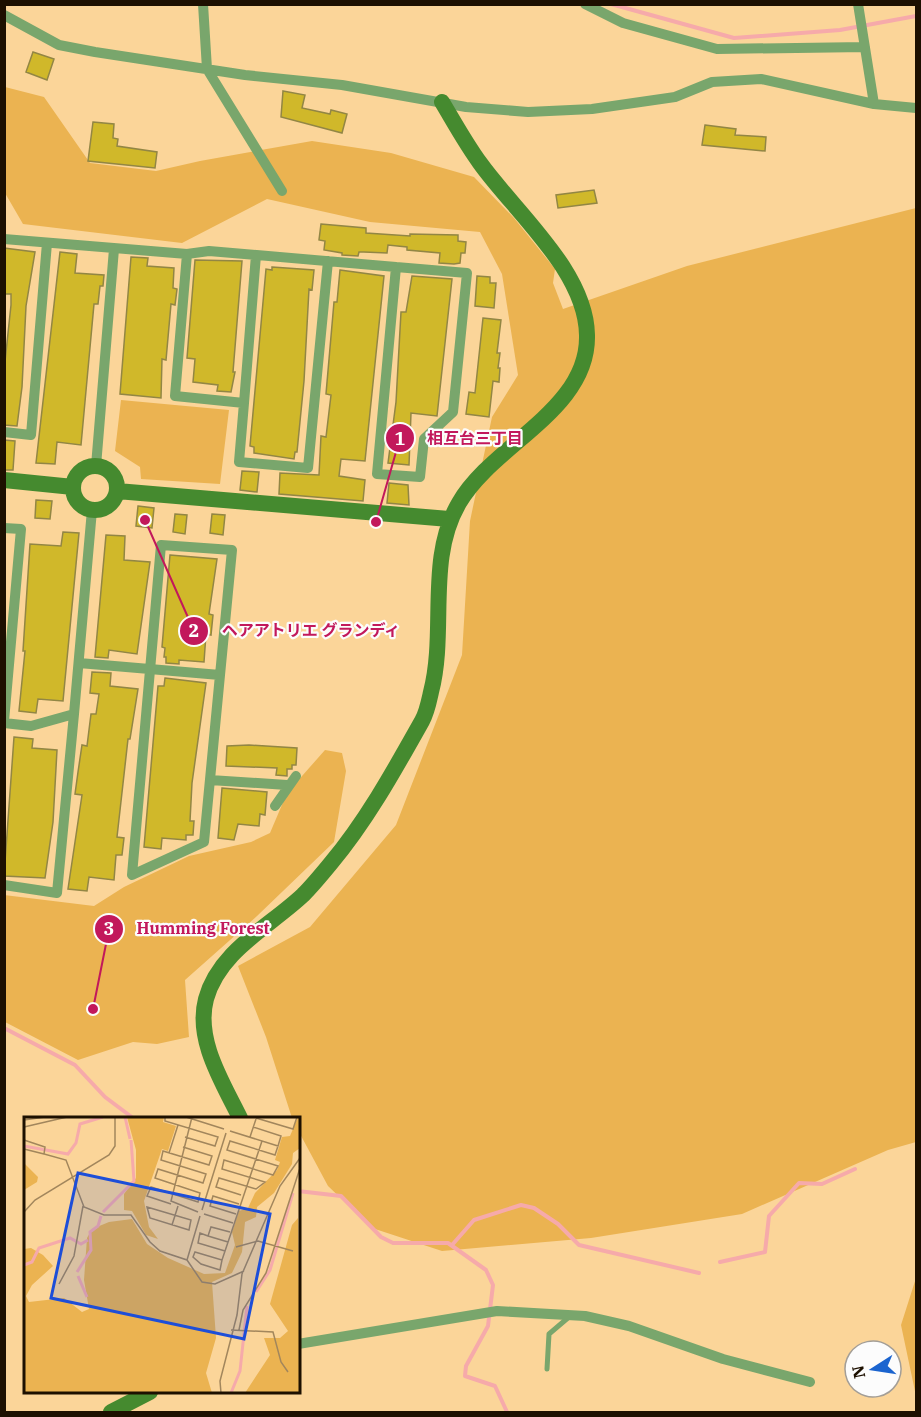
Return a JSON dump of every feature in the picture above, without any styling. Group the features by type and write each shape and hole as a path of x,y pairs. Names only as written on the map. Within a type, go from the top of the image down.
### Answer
{"street":[{"path":"203,4 207,69 282,192"},
{"path":"585,4 623,23 717,49 865,44"},
{"path":"859,6 874,104"},
{"path":"4,15 59,45 207,69 342,85 442,102 528,112 592,109 675,97 712,82 761,80 874,104 916,108"},
{"path":"239,1117 211,1055 204,1028 205,1002 213,980 226,959 305,894 334,860 373,804 425,717 438,666 441,565 450,519 470,484 571,389 587,336 583,312 573,284 546,245 479,162 442,102"},
{"path":"4,239 187,254 209,251 467,273 453,412 424,439 420,477 377,474 396,267"},
{"path":"4,432 31,435 47,243"},
{"path":"96,466 114,249"},
{"path":"187,254 175,396 244,403"},
{"path":"256,255 239,462 308,468 328,261"},
{"path":"96,466 103,468 114,477 117,491 115,498 106,508 92,510 80,505 73,494 73,487 83,470 96,466"},
{"path":"4,480 73,487"},
{"path":"117,491 450,519"},
{"path":"4,885 57,893 80,663 92,510"},
{"path":"4,528 21,530 4,722 31,726 74,714"},
{"path":"161,545 232,550 220,675 204,842 132,875 161,545"},
{"path":"80,663 220,675"},
{"path":"275,806 287,785 296,776"},
{"path":"210,780 287,785"},
{"path":"300,1344 497,1311 572,1315 629,1326 723,1359 810,1382"},
{"path":"111,1413 148,1393"}],"lane":[{"path":"547,1369 549,1334 572,1315"}],"shaded area":[{"path":"5,87 44,97 90,163 156,171 312,141 391,153 474,177 514,218 555,269 553,283 563,309 687,266 916,208 916,1142 888,1150 742,1214 591,1238 442,1251 372,1228 328,1186 300,1134 300,1117 292,1117 266,1037 238,966 310,927 396,825 462,655 470,521 492,417 518,375 502,274 480,232 370,222 267,199 182,243 23,224 5,193"},
{"path":"121,400 229,410 220,484 141,479 140,467 115,451"},
{"path":"325,750 342,753 346,771 334,842 257,916 185,980 189,1037 157,1044 133,1042 78,1060 5,1022 4,895 94,906 124,887 189,856 251,842 270,833 287,793"},
{"path":"916,1278 916,1396 901,1325"}],"building":[{"path":"33,52 54,59 47,80 26,72"},
{"path":"283,91 305,95 302,108 330,114 331,110 347,114 342,133 281,117"},
{"path":"93,122 114,124 113,138 118,139 117,146 157,152 155,168 88,161"},
{"path":"705,125 736,129 735,135 766,137 765,151 702,145"},
{"path":"594,190 597,203 558,208 556,195"},
{"path":"321,224 366,228 366,233 410,236 410,234 458,235 458,241 466,242 465,253 461,253 460,263 454,264 439,263 440,253 407,250 407,247 388,245 387,253 359,252 358,256 342,255 342,253 324,250 325,241 319,240"},
{"path":"4,248 35,252 26,306 22,387 17,426 4,425 4,371 11,294 4,294"},
{"path":"60,252 77,254 75,273 104,275 103,286 100,286 98,304 94,304 81,445 57,442 55,464 36,463"},
{"path":"131,257 148,258 147,266 174,268 173,288 177,289 175,305 171,304 166,360 162,359 161,398 120,394"},
{"path":"195,260 242,261 233,372 235,372 231,392 217,391 218,385 193,382 195,359 187,358"},
{"path":"272,267 314,270 312,290 309,289 304,381 297,452 295,452 294,459 254,453 254,447 250,446 266,269 272,270"},
{"path":"340,270 384,276 365,461 341,459 339,476 365,480 363,501 279,494 280,473 319,475 321,436 326,437 331,395 326,394 334,302 337,302"},
{"path":"412,276 452,279 437,416 411,413 409,465 388,463 396,402 401,312 406,312"},
{"path":"477,276 490,277 490,283 496,283 494,308 475,306"},
{"path":"483,318 501,320 497,353 500,353 499,382 493,381 489,417 466,414 469,392 475,393"},
{"path":"4,440 15,441 13,470 4,470"},
{"path":"242,471 259,472 257,492 240,490"},
{"path":"389,483 408,485 409,505 387,503"},
{"path":"36,500 52,501 50,519 35,518"},
{"path":"138,506 154,508 152,528 136,526"},
{"path":"175,514 187,515 185,534 173,532"},
{"path":"212,514 225,515 223,535 210,533"},
{"path":"63,532 79,533 63,701 38,699 36,713 19,711 25,651 23,651 30,544 61,546"},
{"path":"106,535 125,536 124,560 150,562 137,654 109,650 108,658 95,657"},
{"path":"170,555 217,559 209,614 213,615 211,635 206,634 204,662 179,660 179,664 166,663 166,657 164,657 165,648 162,647"},
{"path":"92,672 111,673 110,686 138,689 130,739 128,739 117,837 124,838 122,855 116,855 114,880 89,877 87,891 68,889 82,795 75,794 82,745 87,746 91,714 96,714 99,694 90,693"},
{"path":"165,678 206,683 192,783 190,821 194,821 193,835 186,835 186,840 162,838 161,849 144,847 158,686 164,686"},
{"path":"14,737 33,739 32,748 57,750 53,822 45,878 4,876"},
{"path":"227,746 297,748 296,765 292,765 292,769 287,769 287,776 276,775 277,768 226,766"},
{"path":"222,788 267,792 265,815 260,814 259,826 238,824 234,840 218,838"}],"waterway":[{"path":"611,4 734,38 840,30 916,16"},
{"path":"4,1028 75,1065 105,1097 132,1117"},
{"path":"720,1262 765,1252 769,1216 799,1183 822,1184 855,1169"},
{"path":"300,1191 341,1196 381,1237 393,1243 448,1243 486,1270 493,1285 488,1326 466,1366 465,1376 495,1386 507,1412"},
{"path":"452,1245 474,1220 521,1205 534,1208 558,1224 579,1245 699,1273"}],"place":[{"name":"ヘアアトリエ グランディ","path":"145,520"},
{"name":"相互台三丁目","path":"376,522"},
{"name":"Humming Forest","path":"93,1009"}]}
